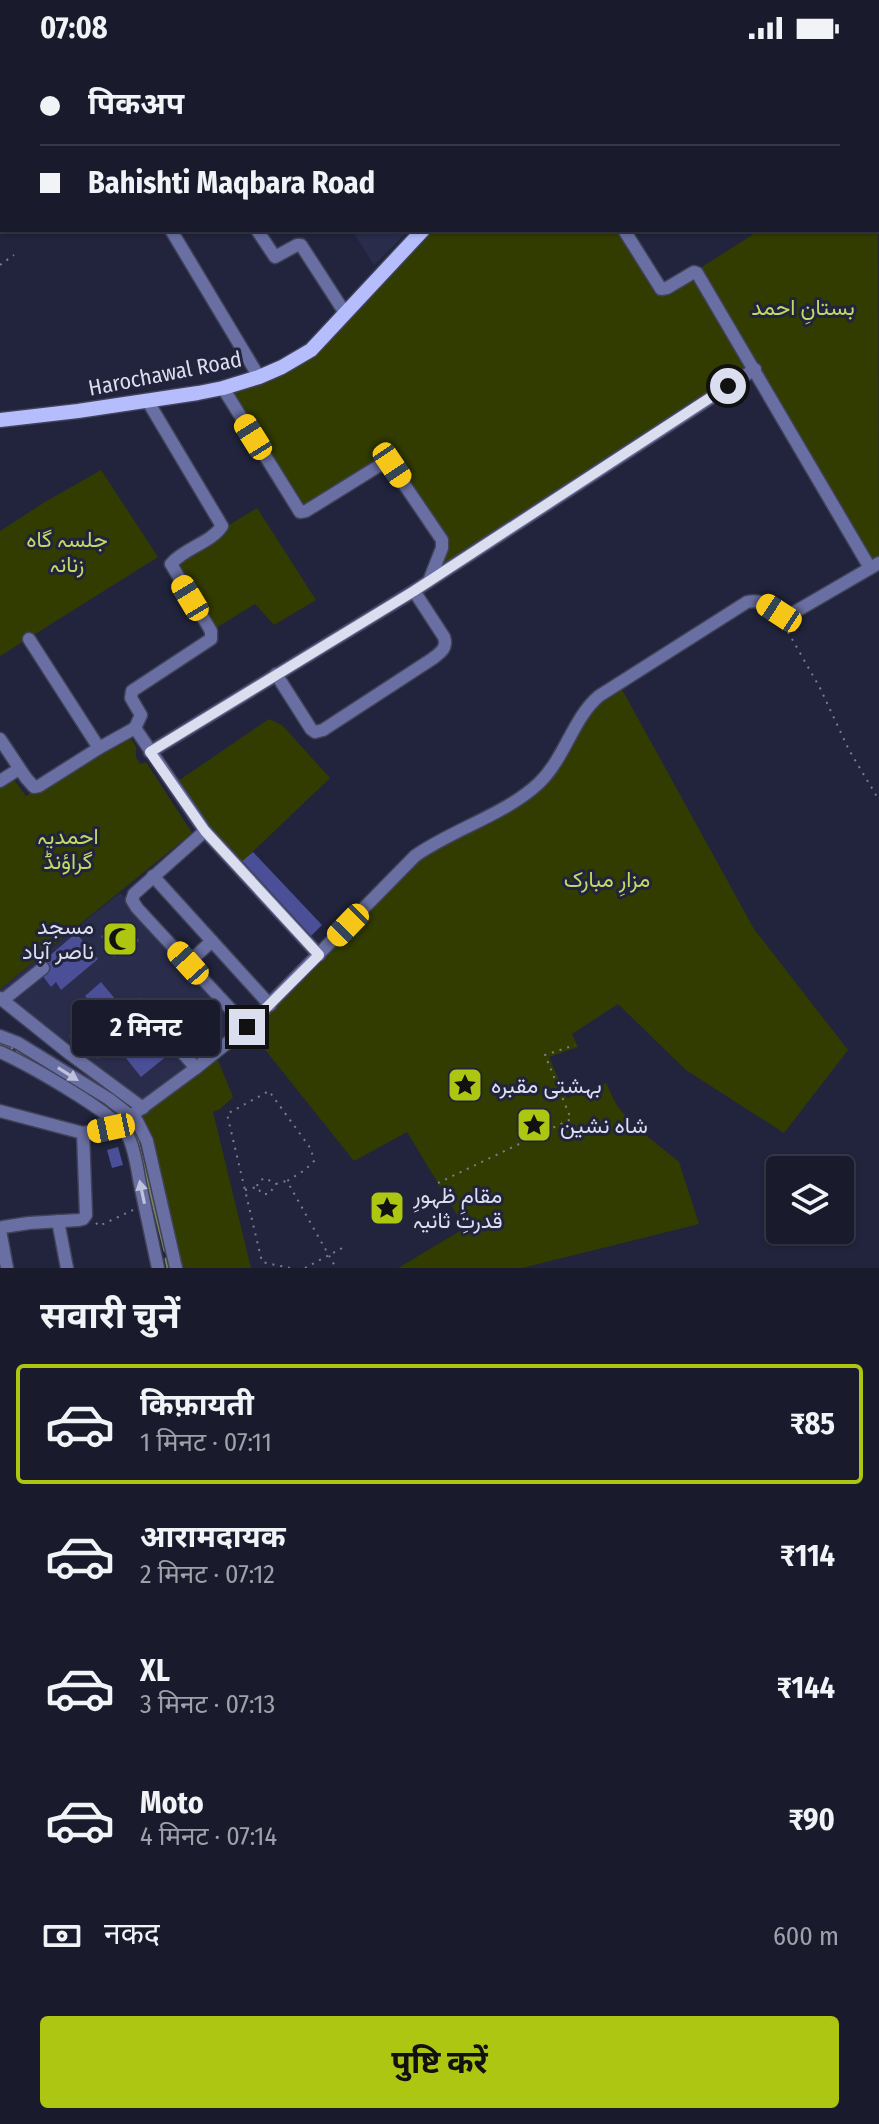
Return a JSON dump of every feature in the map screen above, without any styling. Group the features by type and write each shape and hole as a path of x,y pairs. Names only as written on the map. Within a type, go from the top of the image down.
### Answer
{"main road":[{"name":"Harochawal Road","path":"0,420 223,388 259,377 303,356 421,232"}],"street":[{"path":"172,232 259,377"},
{"path":"258,232 275,257 301,245 345,313"},
{"path":"0,1111 86,1133 116,1126 247,1027 415,856 519,799 538,784 554,766 584,712 599,696 747,602 762,601 779,613 793,613 874,566 697,273 661,289 625,232"},
{"path":"150,752 414,591 755,369"},
{"path":"223,388 299,511 303,512 389,462 444,543 429,581"},
{"path":"0,739 30,783 34,787 39,786 135,728 141,715 131,698 132,691 211,639 211,631 171,564 222,526 147,400"},
{"path":"276,674 311,729 315,732 323,730 445,648 444,637 414,591"},
{"path":"29,639 99,748"},
{"path":"135,728 205,831 319,955"},
{"path":"0,781 19,769"},
{"path":"205,831 153,876 134,894 132,900 247,1027"},
{"path":"153,876 270,1005"},
{"path":"188,963 212,941"},
{"path":"43,968 2,999 138,1112 176,1268"},
{"path":"140,1005 196,1068"},
{"path":"0,1036 12,1050 80,1097 129,1138 158,1268"},
{"path":"12,1050 138,1112"},
{"path":"7,1268 0,1230 7,1226 83,1219 86,1215 86,1133"},
{"path":"58,1221 67,1268"}],"path":[{"path":"0,265 14,255"},
{"path":"779,613 849,750 879,800"},
{"path":"60,1046 99,1013"},
{"path":"87,1067 114,1044"},
{"path":"438,1183 571,1119 545,1055 575,1045"},
{"path":"257,1187 262,1194 269,1194 276,1184 287,1181 314,1161 311,1149 269,1091 227,1114 262,1262 290,1268"},
{"path":"257,1187 259,1181 265,1178 276,1184"},
{"path":"287,1181 336,1268"},
{"path":"244,1190 257,1187"},
{"path":"86,1215 99,1226 145,1205"},
{"path":"305,1268 344,1247"}],"shaded area":[{"path":"353,232 407,232 374,265"},
{"path":"120,893 134,904 247,1027 143,1108 0,998 0,989"}],"green space":[{"name":"بستانِ احمد","path":"421,232 625,232 659,287 694,272 757,232 878,232 879,563 870,568 752,371 429,581 442,548 392,465 306,511 223,388 295,361"},
{"name":"جلسہ گاہ زنانہ","path":"101,470 158,557 0,656 0,531"},
{"path":"257,508 316,600 274,625 255,604 211,631 171,564"},
{"name":"مزارِ مبارک","path":"619,684 754,929 848,1050 784,1133 686,1070 618,1004 572,1034 578,1047 549,1057 567,1098 606,1083 616,1104 632,1124 679,1162 699,1224 522,1268 398,1268 465,1228 407,1132 354,1161 247,1027 415,856 519,799 549,773 584,712"},
{"path":"269,719 282,725 330,778 241,863 205,831 178,781"},
{"name":"احمدیہ گراؤنڈ","path":"127,732 136,747 140,764 146,762 192,833 0,989 0,783 11,776 26,796"},
{"path":"215,1053 233,1097 213,1112 251,1268 176,1268 137,1121 143,1108"}],"building":[{"path":"253,852 322,925 310,937 240,863"},
{"name":"مسجد ناصر آباد","path":"127,921 139,941 114,957 101,936"},
{"path":"76,933 98,959 61,990 56,982 51,987 42,975 40,964"},
{"path":"101,982 121,1006 105,1019 85,996"},
{"path":"128,1013 141,1028 118,1048 105,1034"},
{"path":"148,1031 168,1055 141,1077 122,1053 132,1045 129,1041 136,1034 139,1038"},
{"path":"118,1147 123,1165 112,1168 107,1150"}],"waterway":[{"path":"0,1044 11,1047"},
{"path":"17,1051 113,1110"},
{"path":"135,1131 165,1251"},
{"path":"166,1259 168,1268"}],"place":[{"name":"مسجد ناصر آباد","path":"120,939"},
{"name":"بہشتی مقبرہ","path":"465,1085"},
{"name":"شاہ نشین","path":"534,1125"},
{"name":"مقامِ ظہورِ قدرتِ ثانیہ","path":"387,1208"}],"route":[{"path":"247,1027 319,955 205,831 150,752 414,591 728,386"}]}
